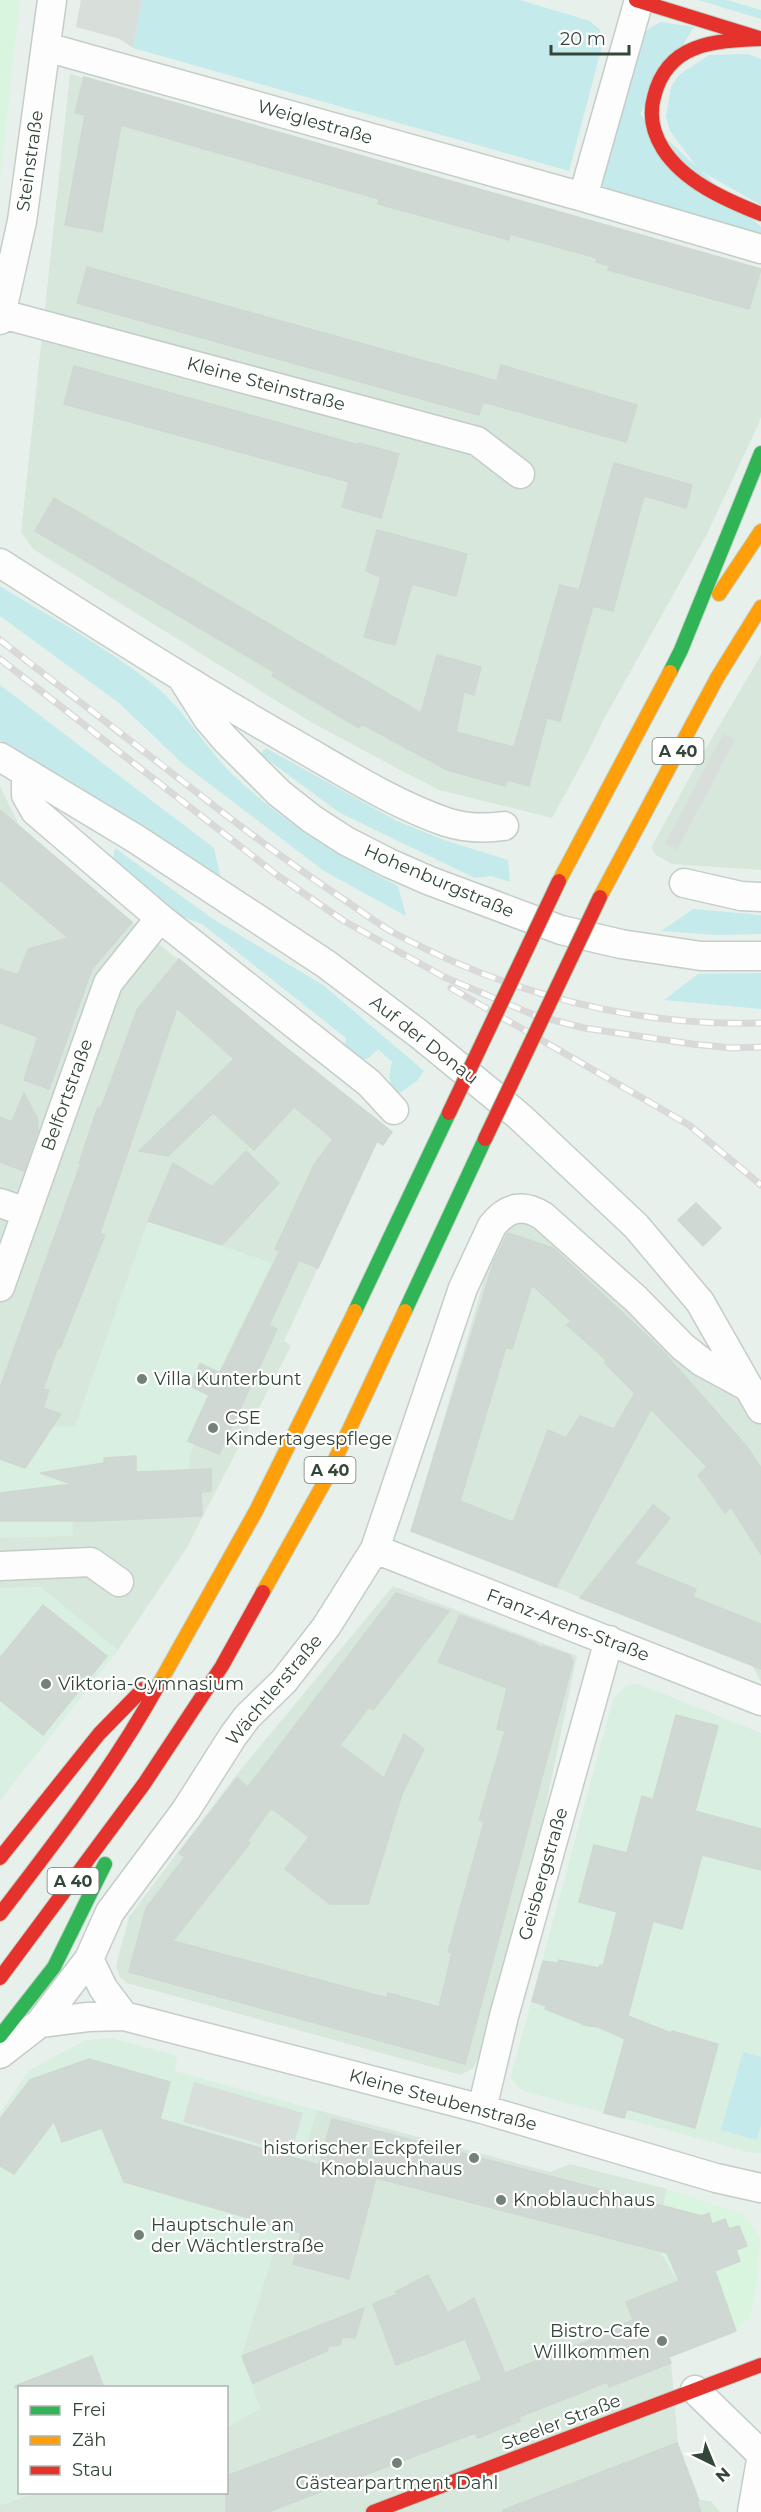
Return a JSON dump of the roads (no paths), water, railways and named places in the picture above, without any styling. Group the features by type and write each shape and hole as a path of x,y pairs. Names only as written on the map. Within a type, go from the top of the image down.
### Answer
{"main road":[{"path":"638,0 760,39"},
{"path":"760,39 711,43 684,52 674,60 659,79 654,91 652,116 660,144 678,168 691,179 724,198 761,214"},
{"path":"681,650 761,453"},
{"name":"A 40","path":"0,1914 69,1824 135,1728 256,1511 334,1355 559,881 681,650 761,531"},
{"name":"A 40","path":"0,1978 144,1784 222,1666 324,1483 600,897 717,678 761,608"},
{"path":"0,1858 99,1734 172,1660"},
{"path":"0,2036 54,1966 144,1784"},
{"name":"Steeler Straße","path":"373,2512 761,2365"}],"street":[{"name":"Steinstraße","path":"1,317 22,221 52,0"},
{"path":"583,197 638,0"},
{"name":"Weiglestraße","path":"46,48 583,197 761,249"},
{"name":"Kleine Steinstraße","path":"1,317 477,441 520,474"},
{"name":"Hohenburgstraße","path":"0,563 182,678 395,802 447,822 489,829 504,826"},
{"name":"Hohenburgstraße","path":"182,678 208,719 225,740 279,793 312,819 346,841 389,863 430,881 561,930 621,944 701,956 761,956"},
{"name":"Auf der Donau","path":"0,757 136,839 326,964 420,1034 519,1116 636,1226 700,1302 754,1398"},
{"path":"26,773 26,795 35,811 160,918 369,1083 394,1110"},
{"path":"684,883 741,896 761,897"},
{"name":"Belfortstraße","path":"0,1287 13,1207 108,983 160,918"},
{"name":"Wächtlerstraße","path":"0,2054 40,2023 89,1959 110,1912 186,1810 247,1717 284,1682 326,1627 375,1549 463,1288 492,1226 507,1211 523,1207 533,1209 562,1231"},
{"name":"Auf der Donau","path":"562,1231 636,1299 683,1347 754,1398"},
{"name":"Franz-Arens-Straße","path":"375,1549 761,1701"},
{"path":"0,1566 91,1562 119,1582"},
{"name":"Geisbergstraße","path":"482,2109 504,2016 609,1640"},
{"path":"89,1959 103,1988 124,2016"},
{"name":"Kleine Steubenstraße","path":"40,2023 88,2017 124,2016 482,2109 716,2178 761,2188"},
{"path":"694,2390 761,2454"},
{"path":"752,2512 761,2460"}],"railway":[{"path":"0,640 251,834 396,934 482,973 572,1002 666,1019 713,1023 761,1023"},
{"path":"0,659 277,875 344,921 444,977 534,1015 584,1028 692,1044 732,1048 761,1047"},
{"path":"451,988 689,1125 761,1185"}],"place":[{"name":"Villa Kunterbunt","path":"142,1379"},
{"name":"CSE Kindertagespflege","path":"213,1428"},
{"name":"Viktoria-Gymnasium","path":"46,1684"},
{"name":"historischer Eckpfeiler Knoblauchhaus","path":"474,2158"},
{"name":"Knoblauchhaus","path":"501,2200"},
{"name":"Hauptschule an der Wächtlerstraße","path":"139,2235"},
{"name":"Bistro-Cafe Willkommen","path":"662,2341"},
{"name":"Gästearpartment Dahl","path":"397,2463"}]}
